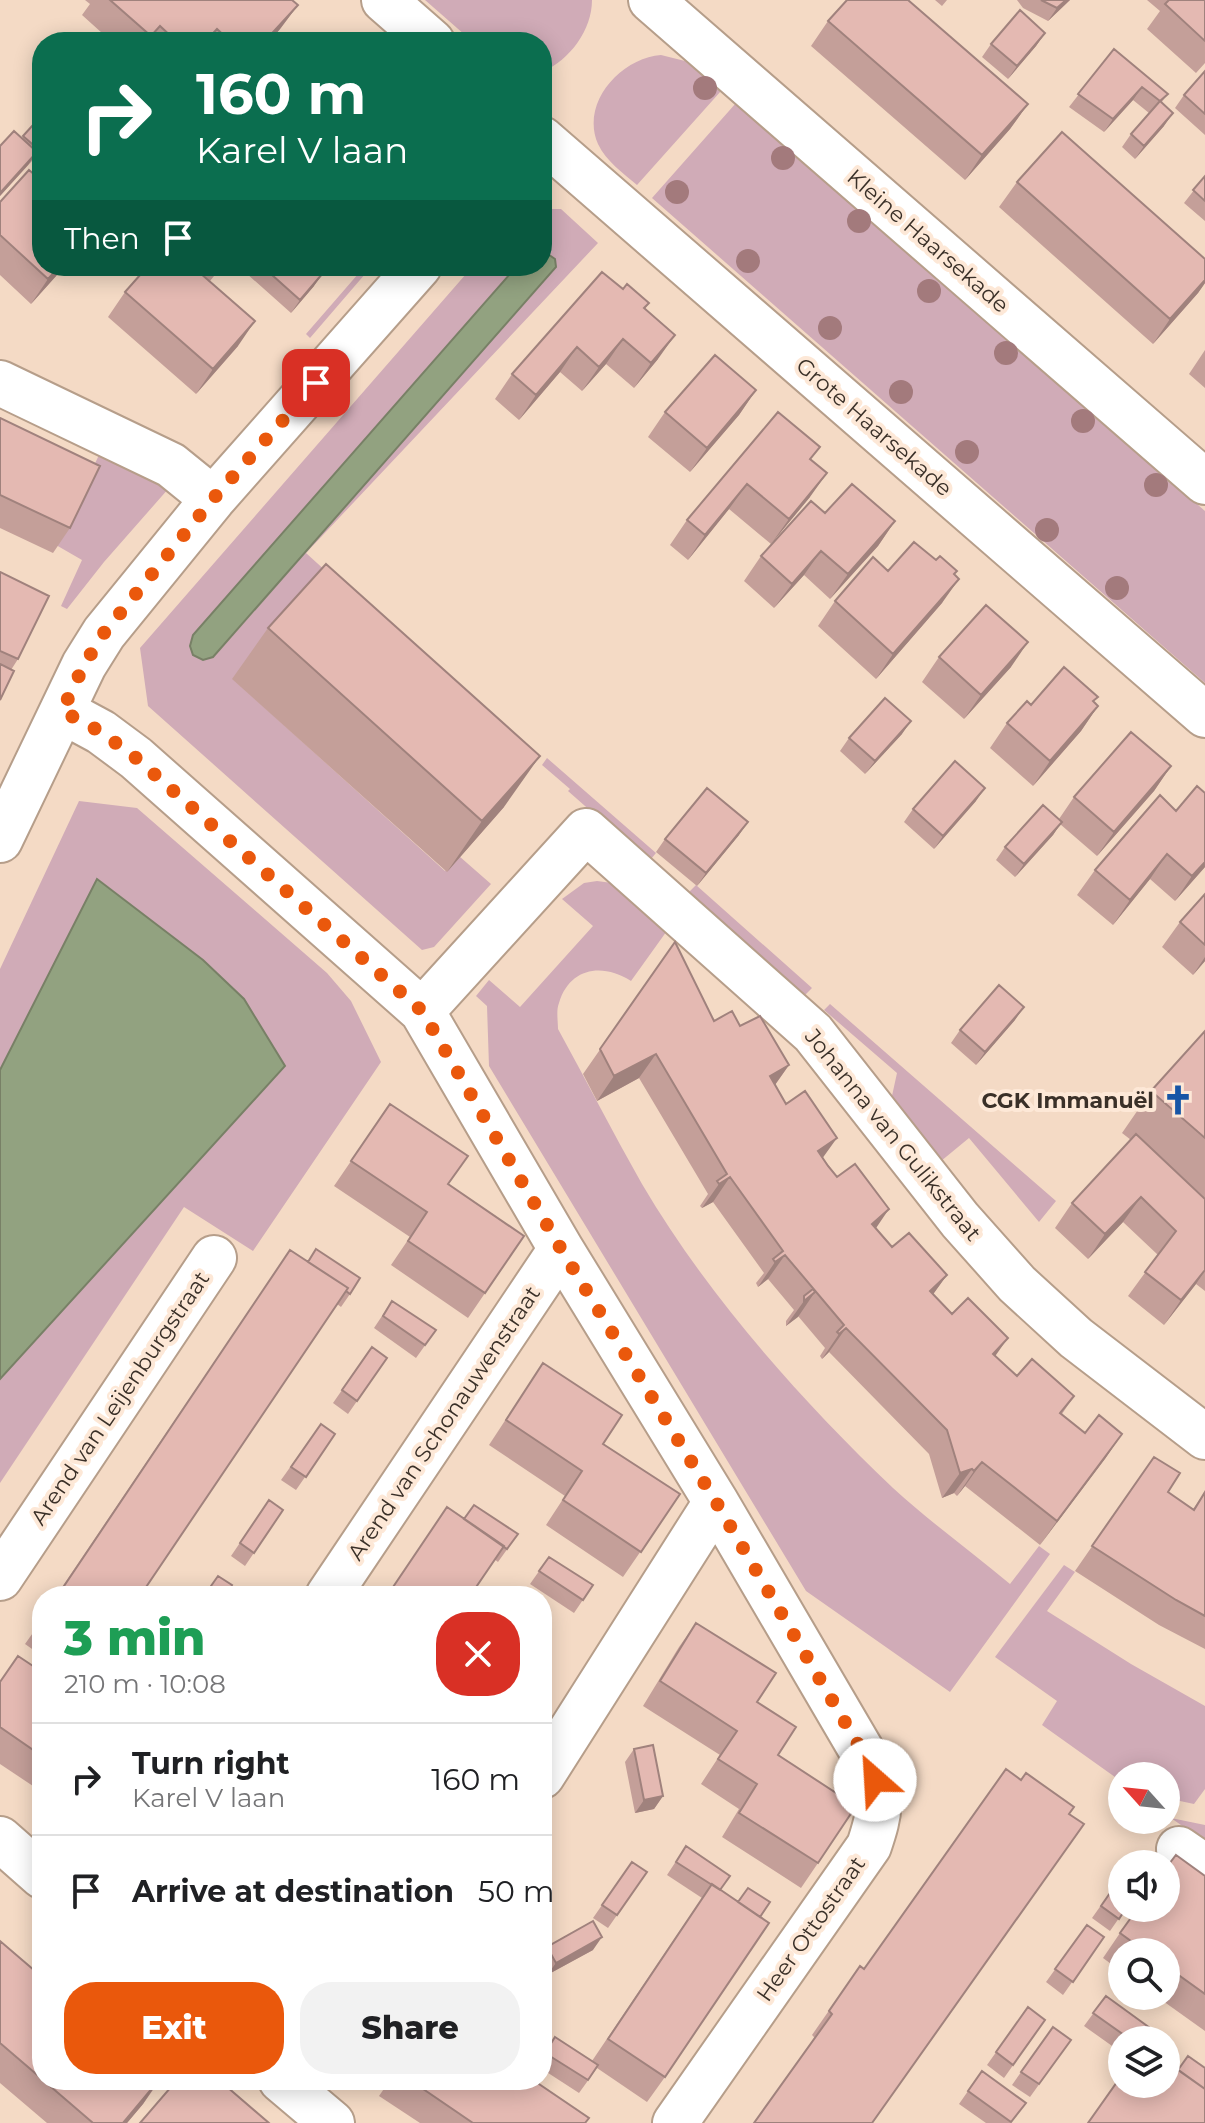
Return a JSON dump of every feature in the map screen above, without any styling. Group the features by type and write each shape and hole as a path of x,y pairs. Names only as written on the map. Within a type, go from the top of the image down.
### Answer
{"street":[{"path":"384,0 421,32"},
{"name":"Kleine Haarsekade","path":"651,0 1205,482"},
{"name":"Grote Haarsekade","path":"552,148 1205,715"},
{"path":"0,840 84,665 104,633 213,499 410,276"},
{"path":"0,383 171,465 213,499"},
{"name":"Heer Ottostraat","path":"62,711 101,732 136,758 422,1011 870,1765 880,1799 878,1821 869,1846 675,2123"},
{"name":"Johanna van Gulikstraat","path":"422,1011 586,831 813,1033 960,1220 1017,1284 1076,1338 1205,1437"},
{"name":"Arend van Schonauwenstraat","path":"335,1586 561,1249"},
{"name":"Arend van Leijenburgstraat","path":"0,1578 214,1258"},
{"path":"552,1760 716,1502"},
{"path":"0,1839 32,1867"},
{"path":"293,2090 332,2123"}],"shaded area":[{"path":"425,0 592,0 584,33 570,52 552,67 552,32 462,32"},
{"path":"661,55 685,61 721,91 637,185 601,150 594,129 595,113 599,99 619,74 632,64"},
{"path":"736,103 1205,511 1205,683 652,198"},
{"path":"552,209 561,209 598,243 306,553 328,573 233,679 445,871 459,856 491,884 434,947 422,950 148,706 140,648 464,276 508,276 193,635 193,655 203,660 214,657 548,276 552,276 555,259 552,257"},
{"path":"552,257 555,259 556,267 552,272"},
{"path":"356,276 363,276 310,338 306,334"},
{"path":"508,276 548,276 213,657 203,660 193,655 190,646 193,635"},
{"path":"99,455 169,488 67,609 61,606 82,560 56,545"},
{"path":"547,758 656,853 651,859 646,855 644,858 568,791 570,789 542,765"},
{"path":"79,801 137,808 327,973 351,1001 381,1062 253,1251 184,1207 0,1483 0,1379 285,1066 244,999 203,960 98,879 0,1070 0,969"},
{"path":"97,879 203,960 244,999 285,1066 0,1379 0,1070"},
{"path":"584,883 612,883 669,928 631,981 620,975 599,971 579,975 571,982 558,1006 558,1029 631,1165 668,1226 726,1306 790,1382 907,1501 1010,1584 1039,1546 1050,1554 950,1692 806,1591 489,1066 487,1006 476,996 489,980 520,1007 593,926 562,899"},
{"path":"696,885 812,988 805,995 690,896"},
{"path":"830,1004 1056,1201 1039,1222 969,1138 935,1166 890,1105 897,1073 824,1010"},
{"path":"1064,1565 1075,1572 1047,1611 1205,1706 1205,1789 1194,1804 1180,1801 1180,1762 1108,1762 1108,1772 1042,1725 1057,1701 995,1657"},
{"path":"1180,1820 1205,1825 1205,1842 1180,1824"}],"building":[{"path":"110,0 292,0 298,5 273,32 220,32 217,29 214,32 166,32 160,26 155,32 146,32"},
{"path":"847,0 908,0 1028,104 982,155 828,21"},
{"path":"1041,0 1066,0 1057,8"},
{"path":"1169,0 1205,0 1205,41 1165,4"},
{"path":"1020,10 1045,33 1017,66 991,44"},
{"path":"1114,49 1168,94 1160,101 1142,87 1113,119 1078,94"},
{"path":"1205,71 1205,114 1184,95"},
{"path":"1160,101 1173,113 1144,146 1131,134"},
{"path":"32,126 32,144 23,136"},
{"path":"14,131 32,147 32,158 0,193 0,146"},
{"path":"1062,132 1205,259 1205,280 1170,319 1017,182"},
{"path":"29,170 32,173 32,264 0,235 0,202"},
{"path":"1205,176 1205,201 1193,190"},
{"path":"602,272 623,289 627,284 649,303 644,308 675,335 651,363 623,339 599,367 577,347 536,395 512,374"},
{"path":"139,276 203,276 255,321 213,369 125,292"},
{"path":"273,276 320,276 300,300"},
{"path":"715,355 756,390 707,448 665,412"},
{"path":"778,412 820,447 810,459 827,473 789,519 747,484 705,535 687,520"},
{"path":"0,418 100,466 70,528 0,495"},
{"path":"852,484 895,521 848,574 821,551 792,584 761,556 811,501 825,513"},
{"path":"914,542 936,560 940,556 957,571 954,574 959,579 893,654 835,601 873,557 888,571"},
{"path":"326,564 540,756 482,821 268,628"},
{"path":"0,572 49,596 18,659 0,651"},
{"path":"986,605 1028,642 981,695 939,657"},
{"path":"0,664 14,671 0,700"},
{"path":"1064,667 1098,697 1093,701 1098,706 1050,761 1007,723 1027,701 1031,705"},
{"path":"885,698 911,721 875,761 849,738"},
{"path":"1131,732 1171,766 1114,832 1074,797"},
{"path":"955,761 985,788 943,836 913,809"},
{"path":"1197,786 1205,793 1205,862 1192,876 1167,854 1130,900 1095,870 1160,795 1176,811"},
{"path":"707,788 748,822 706,873 665,839"},
{"path":"1043,805 1062,822 1024,864 1005,847"},
{"path":"1205,894 1205,945 1180,922"},
{"path":"675,942 714,1021 732,1011 740,1026 760,1016 789,1065 770,1076 786,1104 805,1091 837,1138 818,1151 828,1166 837,1177 855,1164 889,1209 872,1224 892,1247 909,1233 947,1275 930,1291 952,1314 968,1298 1008,1338 993,1354 1017,1376 1032,1359 1074,1396 1060,1413 1085,1433 1099,1415 1122,1434 1057,1521 982,1462 974,1471 960,1473 947,1430 846,1328 839,1334 837,1332 844,1325 785,1255 775,1262 773,1259 783,1251 730,1177 719,1184 717,1181 727,1174 656,1054 614,1076 600,1049"},
{"path":"999,985 1024,1007 985,1052 960,1030"},
{"path":"1205,1031 1205,1138 1151,1091"},
{"path":"390,1104 468,1156 448,1184 524,1236 485,1293 408,1241 427,1212 351,1161"},
{"path":"1136,1134 1205,1199 1205,1270 1181,1300 1145,1272 1176,1231 1141,1197 1105,1234 1072,1203"},
{"path":"316,1249 360,1278 350,1294 346,1291 348,1288 308,1262"},
{"path":"290,1250 348,1288 147,1586 64,1586"},
{"path":"813,1289 815,1292 804,1301 804,1296"},
{"path":"392,1301 436,1330 425,1345 383,1316"},
{"path":"372,1347 387,1358 357,1401 342,1390"},
{"path":"543,1363 622,1415 603,1444 680,1494 641,1552 563,1500 582,1471 506,1420"},
{"path":"321,1424 335,1434 306,1477 291,1467"},
{"path":"1154,1457 1180,1473 1168,1492 1194,1510 1205,1492 1205,1616 1092,1546"},
{"path":"269,1500 283,1510 254,1553 240,1543"},
{"path":"474,1505 518,1534 507,1549 464,1519"},
{"path":"447,1507 504,1546 477,1586 394,1586"},
{"path":"549,1557 593,1585 583,1600 539,1571"},
{"path":"218,1576 232,1585 231,1586 211,1586"},
{"path":"696,1623 776,1673 757,1702 796,1727 778,1755 856,1806 818,1863 739,1813 757,1784 718,1759 737,1731 660,1681"},
{"path":"18,1656 32,1665 32,1749 0,1727 0,1682"},
{"path":"653,1745 663,1796 644,1800 634,1749"},
{"path":"1006,1769 1021,1780 1026,1773 1074,1807 1069,1814 1084,1824 872,2123 754,2123 832,2014 829,2011 860,1966 864,1969"},
{"path":"686,1846 730,1876 720,1890 676,1862"},
{"path":"1180,1858 1205,1876 1205,1994 1180,1976 1180,1938 1127,1938 1120,1933 1128,1922 1180,1922"},
{"path":"632,1862 647,1872 617,1915 602,1905"},
{"path":"712,1884 769,1923 665,2077 608,2039"},
{"path":"748,1888 770,1902 760,1917 738,1902"},
{"path":"1108,1896 1108,1911 1101,1906"},
{"path":"593,1921 602,1937 556,1963 552,1956 552,1944"},
{"path":"1087,1925 1104,1937 1073,1982 1055,1969"},
{"path":"0,1941 32,1968 32,2070 0,2043"},
{"path":"1106,1996 1108,2010 1125,2010 1147,2026 1111,2026 1093,2013"},
{"path":"1028,2007 1045,2020 1013,2065 996,2052"},
{"path":"1053,2027 1071,2040 1039,2084 1021,2072"},
{"path":"555,2037 598,2065 588,2080 552,2057"},
{"path":"1188,2056 1205,2068 1205,2089 1180,2071"},
{"path":"982,2071 1026,2103 1011,2122 968,2091"},
{"path":"1180,2071 1205,2089 1205,2123 1088,2123 1108,2095 1108,2098 1180,2098"},
{"path":"55,2090 151,2090 123,2123 93,2123"},
{"path":"168,2090 231,2090 269,2123 140,2123"},
{"path":"425,2090 548,2090 589,2118 585,2123 473,2123"}],"place":[{"name":"CGK Immanuël","path":"1178,1100"}],"route":[{"path":"316,383 213,499 104,633 84,665 62,711 101,732 136,758 422,1011 561,1249 716,1502 870,1765 875,1780"}]}
